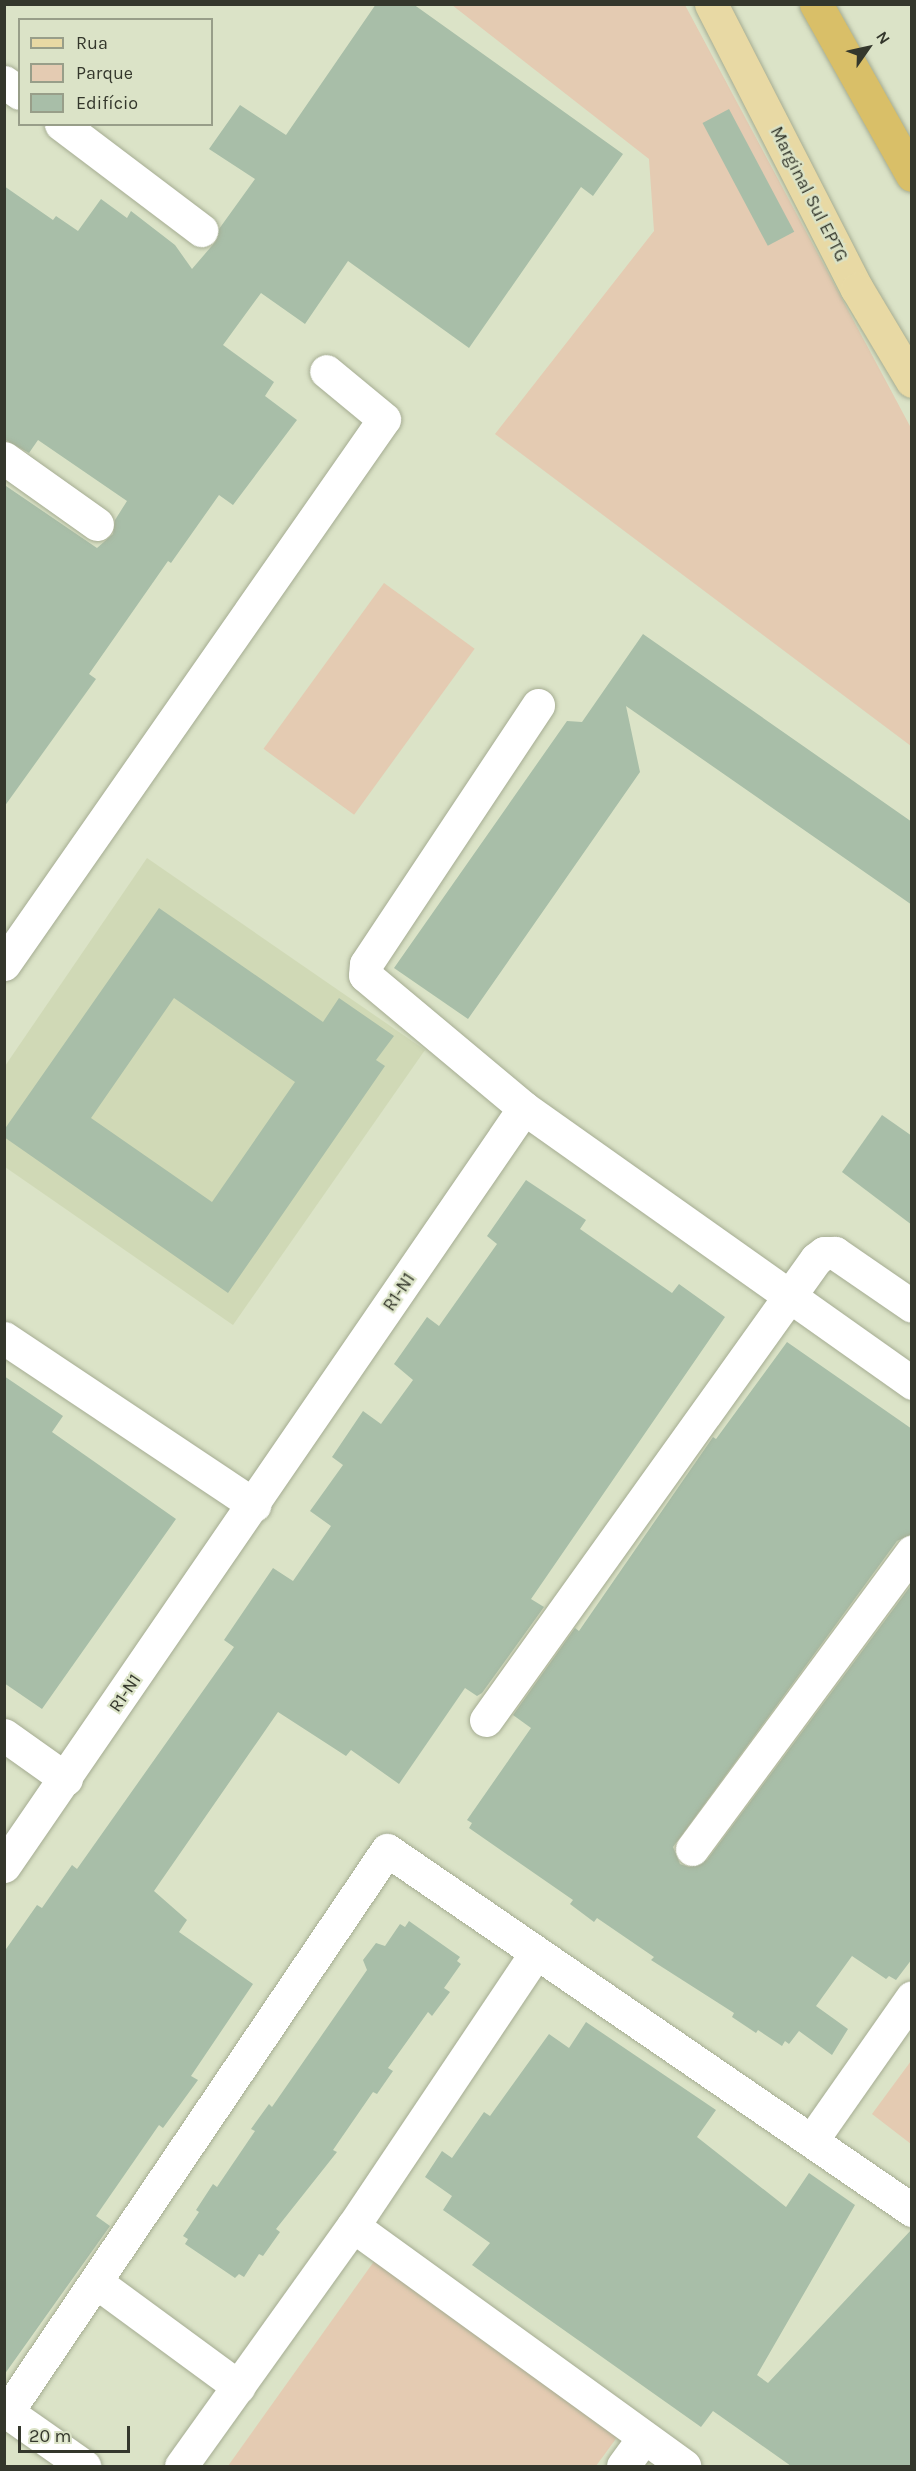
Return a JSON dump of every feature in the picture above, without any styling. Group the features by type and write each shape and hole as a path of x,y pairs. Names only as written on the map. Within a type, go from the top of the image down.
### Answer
{"highway":[{"path":"816,4 912,175"}],"main road":[{"name":"Marginal Sul EPTG","path":"711,4 857,289 912,381"}],"street":[{"path":"4,82 18,92"},
{"path":"64,126 201,230"},
{"path":"4,964 384,419 326,370"},
{"path":"4,458 97,524"},
{"path":"538,705 366,964 365,975 371,984 524,1108 912,1383"},
{"name":"R1-N1","path":"4,1866 254,1505 524,1108"},
{"path":"486,1720 816,1259 824,1253 835,1253 912,1306"},
{"path":"4,1338 254,1505"},
{"path":"692,1849 912,1552"},
{"path":"4,1735 66,1779"},
{"path":"84,2466 6,2411 96,2282 387,1850 535,1954 912,2210"},
{"path":"181,2466 353,2226 535,1954"},
{"path":"812,2140 912,1997"},
{"path":"353,2226 684,2466"},
{"path":"96,2282 239,2387"},
{"path":"623,2466 643,2438"}],"shaded area":[{"path":"147,858 425,1050 233,1325 5,1167 5,1066"}],"green space":[{"path":"452,5 685,5 911,428 911,746 495,434 654,231 649,159"},
{"path":"384,583 475,649 354,815 264,749"},
{"path":"911,2061 911,2144 872,2114"},
{"path":"375,2260 618,2436 596,2466 228,2466"}],"building":[{"path":"376,4 413,4 623,154 593,196 581,187 469,348 348,261 305,324 261,293 223,345 274,382 265,396 297,420 233,505 219,495 171,563 168,561 89,674 96,679 4,807 4,481 6,486 97,548 113,534 115,520 127,501 38,440 29,453 4,439 4,186 53,220 56,216 78,231 101,199 127,218 131,211 175,245 192,269 216,241 219,229 255,179 209,149 240,105 286,135"},
{"path":"729,109 794,232 768,246 703,123"},
{"path":"643,634 912,822 912,905 626,706 640,772 468,1019 394,968 567,721 582,722"},
{"path":"159,908 323,1022 339,998 394,1036 376,1060 385,1066 228,1293 4,1137 4,1130","holes":["174,998 295,1082 212,1202 91,1118"]},
{"path":"882,1115 912,1136 912,1225 842,1172"},
{"path":"526,1180 586,1220 580,1229 672,1293 679,1284 725,1317 531,1599 544,1607 482,1693 477,1696 465,1688 399,1784 351,1750 346,1756 278,1712 154,1891 187,1920 179,1932 253,1984 191,2076 198,2080 163,2128 159,2125 96,2216 110,2226 4,2375 4,1952 37,1905 42,1908 72,1865 77,1869 234,1647 224,1640 273,1568 293,1581 331,1526 310,1511 343,1465 332,1457 363,1411 381,1424 413,1380 394,1364 427,1317 439,1326 497,1244 487,1236"},
{"path":"787,1342 912,1429 912,1534 897,1541 673,1847 680,1864 689,1867 707,1860 912,1584 912,1959 896,1980 889,1976 886,1979 852,1956 816,2006 848,2029 832,2055 799,2031 789,2044 785,2041 782,2046 758,2030 756,2033 732,2017 734,2013 651,1960 654,1957 597,1918 594,1922 570,1904 573,1900 469,1828 472,1823 467,1820 531,1728 513,1715 575,1628 579,1631 713,1437 716,1439"},
{"path":"4,1376 63,1416 52,1432 176,1519 42,1709 4,1683"},
{"path":"409,1921 460,1957 457,1961 461,1964 444,1988 450,1992 432,2016 428,2012 388,2068 393,2071 377,2094 373,2092 333,2150 337,2152 276,2229 280,2232 263,2256 259,2254 244,2277 239,2274 235,2278 185,2244 188,2239 183,2236 199,2212 196,2210 213,2184 217,2187 255,2131 251,2129 269,2104 272,2107 367,1970 363,1960 376,1943 385,1946 400,1924 405,1927"},
{"path":"586,2022 716,2110 697,2137 786,2207 809,2173 855,2205 757,2375 768,2383 912,2229 912,2466 791,2466 713,2411 701,2427 472,2265 490,2243 443,2210 452,2196 425,2177 442,2151 452,2158 484,2112 490,2116 549,2034 569,2048"}]}
